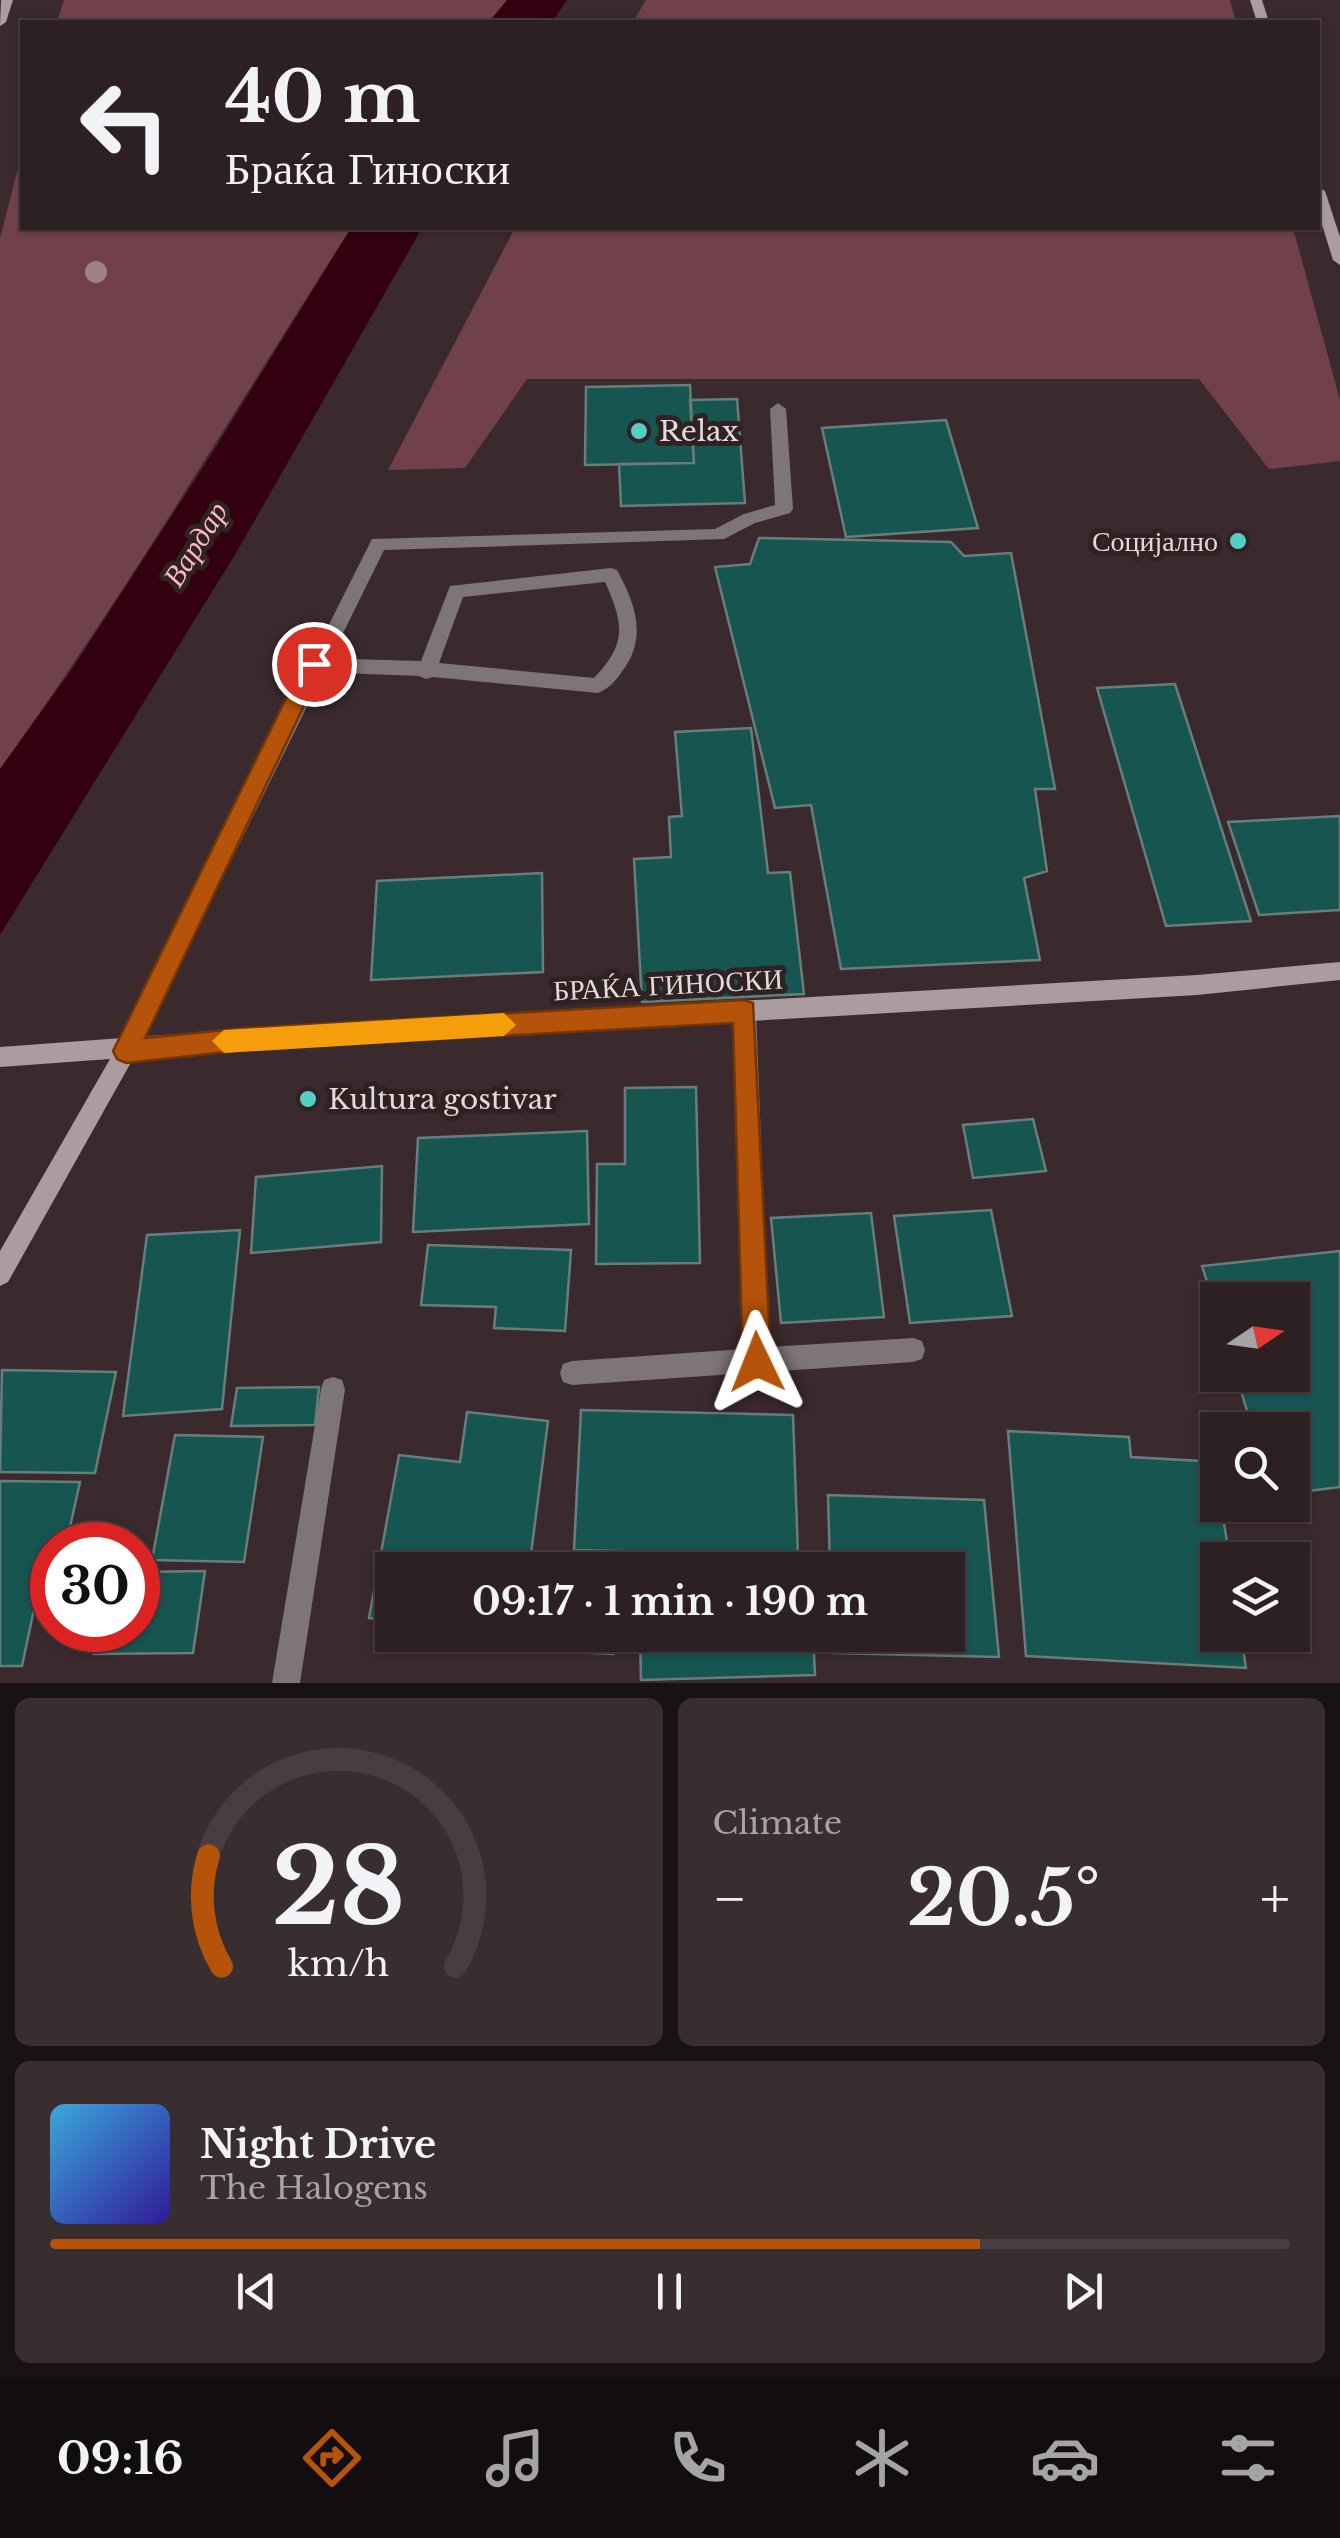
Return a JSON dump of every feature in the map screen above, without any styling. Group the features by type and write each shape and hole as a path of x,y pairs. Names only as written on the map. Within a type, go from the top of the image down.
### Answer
{"street":[{"path":"0,22 7,0"},
{"path":"1320,197 1340,260"},
{"path":"0,1274 126,1051 314,664 378,544 718,535 750,518 784,509 778,408"},
{"path":"314,664 371,664 426,672 598,686 621,664 632,637 625,606 611,575 456,591 426,672"},
{"name":"БРАЌА ГИНОСКИ","path":"0,1057 126,1051 264,1038 1197,985 1340,972"},
{"path":"744,1011 757,1362"},
{"path":"572,1374 913,1350"},
{"path":"286,1683 333,1389"}],"shaded area":[{"path":"64,0 507,0 491,20 58,20"},
{"path":"646,0 1230,0 1235,20 634,20"},
{"path":"20,161 20,230 350,230 136,569 0,769 0,238"},
{"path":"514,230 1294,230 1340,400 1340,461 1269,469 1199,379 527,379 465,468 388,470"}],"water":[{"path":"507,0 567,0 553,20 491,20"},
{"name":"Вардар","path":"350,230 421,230 236,553 0,935 0,769 72,669 206,463"}],"building":[{"name":"Relax","path":"690,385 694,463 585,465 586,387"},
{"path":"737,399 745,503 621,506 619,464 694,463 690,400"},
{"path":"946,420 978,528 846,537 822,428"},
{"path":"759,538 951,542 964,556 1011,553 1055,789 1035,789 1047,871 1024,878 1040,960 841,969 811,805 775,808 715,567 750,564"},
{"path":"1175,684 1251,921 1166,926 1097,688"},
{"path":"751,728 768,873 790,872 804,994 642,1002 634,859 671,857 669,817 682,816 675,732"},
{"path":"1340,816 1340,910 1259,915 1228,822"},
{"path":"542,873 543,972 371,980 377,881"},
{"path":"696,1087 700,1263 596,1264 597,1164 625,1164 625,1088"},
{"path":"1033,1119 1046,1171 973,1178 963,1125"},
{"path":"587,1131 589,1224 413,1232 418,1138"},
{"path":"382,1166 381,1242 251,1253 256,1177"},
{"path":"991,1210 1012,1316 910,1323 894,1216"},
{"path":"871,1213 884,1317 781,1323 771,1218"},
{"path":"240,1230 222,1409 123,1416 147,1235"},
{"path":"428,1245 571,1250 565,1331 494,1328 496,1307 421,1305"},
{"path":"1340,1251 1340,1487 1310,1491 1310,1412 1247,1412 1241,1392 1310,1392 1310,1282 1207,1282 1202,1266"},
{"path":"2,1370 116,1372 95,1473 0,1472"},
{"path":"319,1387 315,1425 231,1426 237,1388"},
{"path":"581,1410 793,1415 798,1552 574,1550"},
{"path":"467,1412 548,1421 531,1552 381,1552 399,1455 460,1462"},
{"path":"1008,1431 1129,1437 1131,1457 1200,1461 1200,1522 1224,1522 1227,1542 1200,1542 1200,1652 1244,1652 1246,1668 1026,1656"},
{"path":"175,1435 263,1437 244,1562 160,1560 159,1522"},
{"path":"0,1481 80,1482 71,1522 30,1522 30,1628 22,1666 0,1666"},
{"path":"828,1495 984,1500 999,1657 833,1653 965,1652 965,1552 830,1552"},
{"path":"205,1571 193,1653 94,1654 160,1652 160,1572"},
{"path":"375,1585 375,1619 369,1618"},
{"path":"640,1652 814,1652 815,1675 641,1680"}],"slow traffic":[{"path":"224,1041 504,1025"}],"place":[{"name":"Relax","path":"639,431"},
{"name":"Социјално","path":"1238,541"},
{"name":"Kultura gostivar","path":"308,1099"}],"route":[{"path":"314,664 126,1051 245,1039 744,1011 757,1362"}]}
